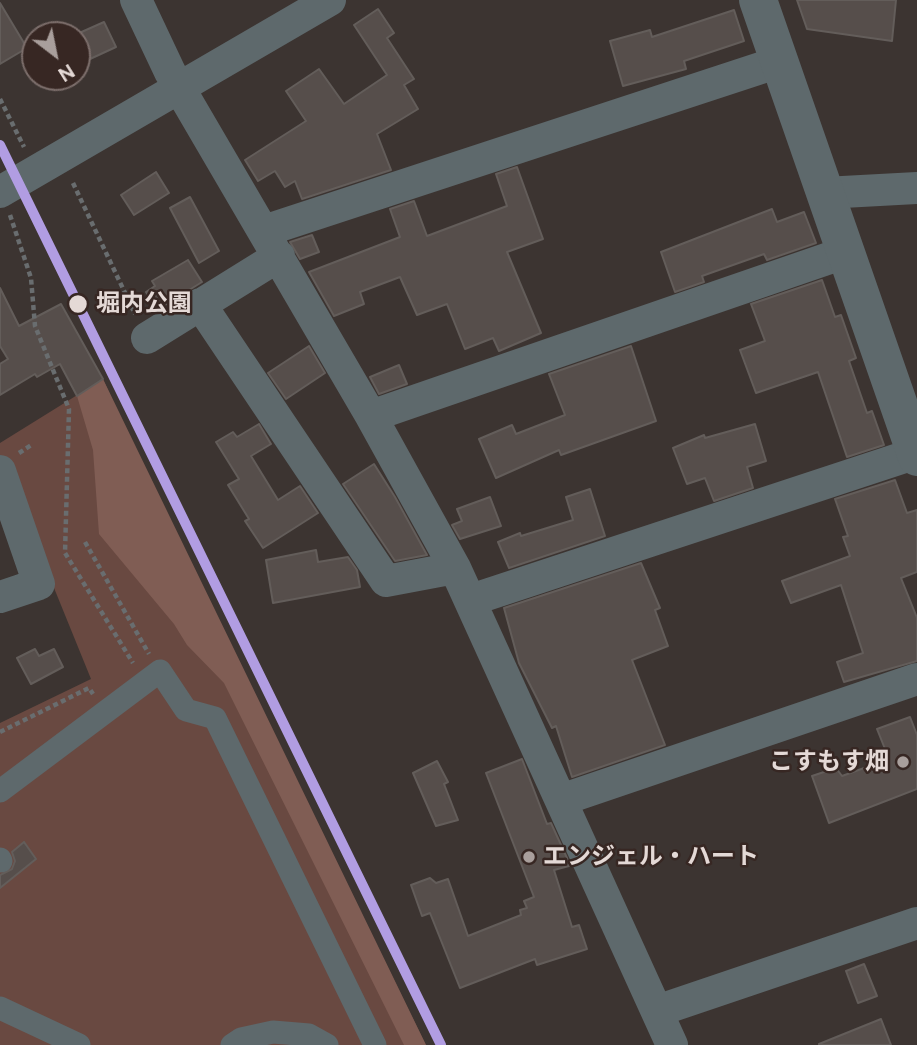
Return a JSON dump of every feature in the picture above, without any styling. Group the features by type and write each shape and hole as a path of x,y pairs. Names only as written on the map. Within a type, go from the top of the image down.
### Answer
{"street":[{"path":"136,0 180,88 272,244 455,568 672,1045"},
{"path":"5,202 37,173 330,0"},
{"path":"471,600 917,455 844,253 758,0"},
{"path":"147,338 200,304 272,244 779,62"},
{"path":"824,193 917,188"},
{"path":"370,416 844,253"},
{"path":"200,304 386,581 455,568"},
{"path":"0,471 39,584 0,597"},
{"path":"0,792 150,674 160,671 186,710 215,718 375,1045"},
{"path":"561,800 917,678"},
{"path":"657,1011 917,923"},
{"path":"0,1009 79,1045"},
{"path":"232,1045 242,1039 273,1032 309,1035 327,1045"}],"path":[{"path":"0,99 37,173"},
{"path":"71,178 147,338"},
{"path":"5,202 31,278 35,326 69,409 65,553 150,674"},
{"path":"85,542 150,674"},
{"path":"0,732 89,688 106,711"}],"shaded area":[{"name":"堀内公園","path":"103,379 150,483 426,1045 0,1045 0,723 91,679 0,455 0,443"},
{"path":"103,379 426,1045 404,1045 224,683 187,645 174,624 99,534 93,450 77,396"}],"building":[{"path":"797,0 896,0 892,41 807,29"},
{"path":"0,3 21,38 21,52 0,64"},
{"path":"378,9 394,33 387,38 414,79 404,85 418,109 377,134 391,170 302,199 295,181 285,187 275,171 258,181 245,160 306,121 286,91 319,69 344,104 387,75 354,25"},
{"path":"734,10 744,41 684,61 686,69 623,86 610,41 650,30 652,37"},
{"path":"104,22 116,47 91,59 91,28"},
{"path":"517,167 543,239 507,252 541,333 499,351 493,338 465,349 447,304 417,315 400,277 360,292 364,304 334,316 309,272 400,237 390,209 414,201 427,236 507,206 496,174"},
{"path":"156,172 169,193 134,215 121,195"},
{"path":"190,197 219,251 199,263 170,208"},
{"path":"772,209 777,222 804,212 816,243 767,260 764,254 702,276 704,282 675,292 661,252"},
{"path":"312,235 319,252 300,259 290,242"},
{"path":"188,260 202,282 157,310 146,292 155,286 152,281"},
{"path":"822,280 835,317 841,315 856,358 849,361 867,413 872,411 884,445 847,457 818,372 756,393 740,350 765,341 751,304"},
{"name":"堀内公園","path":"0,288 19,326 61,304 103,379 77,396 60,364 37,377 35,374 0,395 0,364 8,359 0,346"},
{"path":"309,346 325,373 286,399 268,373"},
{"path":"631,346 656,421 561,455 559,450 496,478 479,439 512,425 516,434 565,415 549,374"},
{"path":"399,365 407,384 379,394 370,377"},
{"path":"259,424 271,444 251,456 278,500 300,486 318,513 263,548 245,521 249,519 228,485 239,479 216,442 233,432 237,437"},
{"path":"755,424 766,461 747,467 753,488 714,501 705,478 687,484 673,448 704,435 705,438"},
{"path":"374,464 427,555 395,561 343,484"},
{"path":"895,480 907,513 917,510 917,572 901,578 917,618 917,661 844,682 837,662 863,653 841,585 791,603 782,581 850,556 843,537 848,536 835,499"},
{"path":"590,489 605,536 509,568 498,542 520,533 521,536 573,520 566,497"},
{"path":"490,497 501,526 460,539 452,525 462,521 457,509"},
{"path":"316,550 318,562 348,557 357,570 360,587 273,603 266,560"},
{"path":"641,563 660,608 655,610 668,646 632,660 665,745 572,777 556,726 552,728 519,663 504,608"},
{"path":"35,649 39,656 54,649 63,667 31,684 17,658"},
{"path":"910,717 917,735 917,789 829,823 812,776 836,768 842,776 889,759 877,729"},
{"path":"522,759 547,824 551,823 567,858 569,866 554,870 572,927 579,925 587,949 537,965 535,959 460,988 430,913 422,916 411,885 430,878 436,883 448,879 468,936 521,915 520,910 527,908 524,901 534,897 486,773"},
{"path":"437,761 448,782 444,784 458,820 436,826 413,773"},
{"path":"24,842 36,859 0,888 0,875 12,869 15,861 12,852"},
{"path":"864,964 877,996 858,1003 846,971"},
{"path":"881,1019 891,1045 819,1045 819,1044"}],"transit line":[{"path":"0,145 441,1045"}],"place":[{"name":"堀内公園","path":"78,304"},
{"name":"こすもす畑","path":"903,762"},
{"name":"エンジェル・ハート","path":"529,857"}]}
